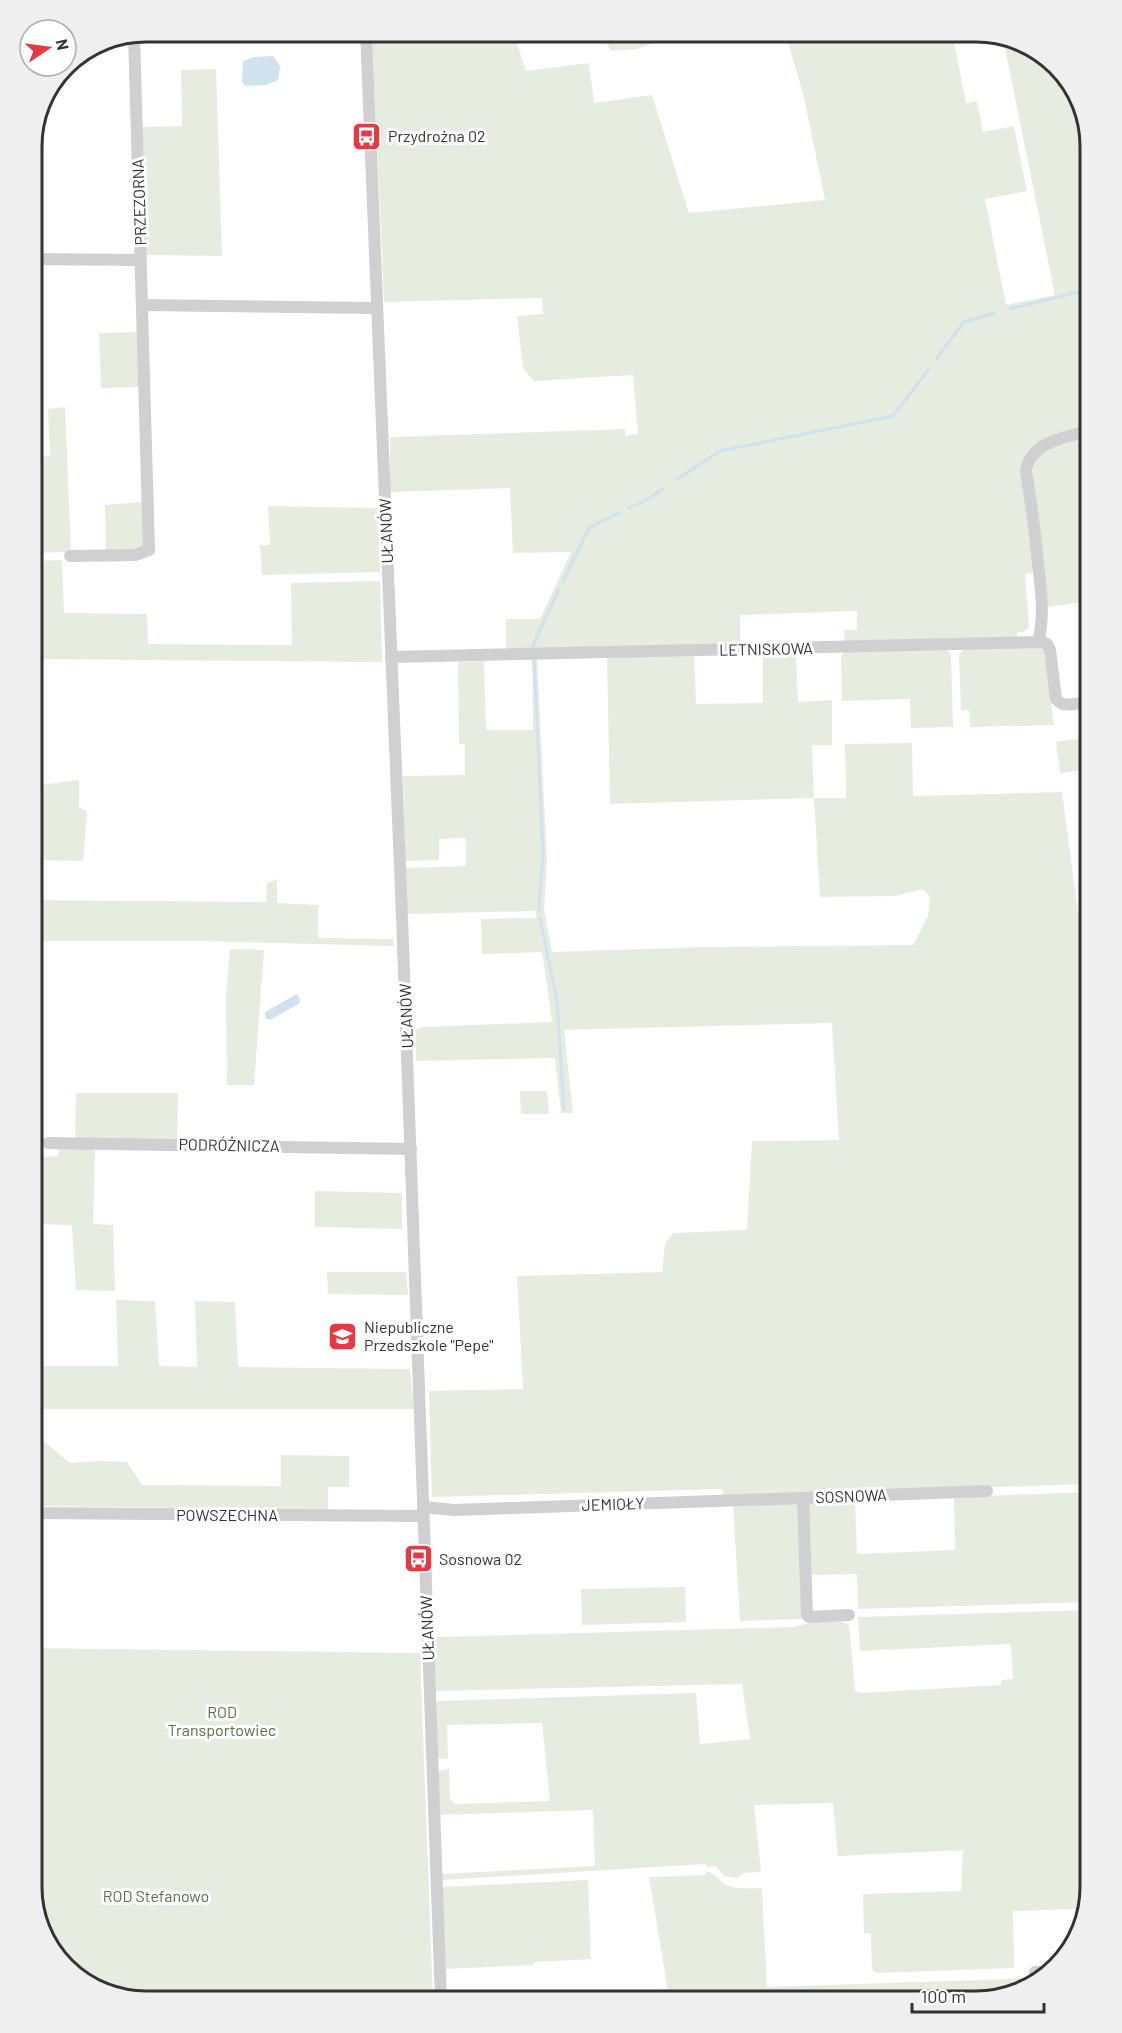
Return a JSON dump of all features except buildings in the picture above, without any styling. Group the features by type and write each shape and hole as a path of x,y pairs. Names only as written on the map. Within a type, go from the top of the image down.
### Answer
{"street":[{"name":"UŁANÓW","path":"366,42 411,1149 441,1991"},
{"name":"PRZEZORNA","path":"42,259 141,260 134,43"},
{"path":"70,556 135,555 149,550 141,260"},
{"path":"142,305 377,308"},
{"path":"1080,434 1051,441 1036,452 1027,465 1026,471 1043,608 1038,642 1047,644 1050,650 1056,699 1060,704 1065,705 1080,703"},
{"name":"LETNISKOWA","path":"391,657 1038,642"},
{"name":"PODRÓŻNICZA","path":"48,1143 411,1149"},
{"name":"SOSNOWA","path":"849,1615 808,1617 807,1615 803,1498 987,1491"},
{"name":"JEMIOŁY","path":"423,1511 803,1498"},
{"name":"POWSZECHNA","path":"42,1513 423,1511"}],"green space":[{"path":"372,42 516,42 526,71 589,63 594,103 652,95 689,213 825,200 804,97 788,42 954,42 966,103 977,101 983,132 1014,126 1027,191 985,199 1006,305 1055,295 1005,46 1034,59 1063,88 1078,126 1080,146 1080,429 1058,434 1042,441 1027,455 1021,466 1034,572 1025,574 1029,627 1024,632 1017,632 1017,639 845,643 844,630 857,630 857,611 740,615 740,646 506,651 506,619 540,619 571,552 513,553 510,488 390,492 390,437 625,429 625,436 638,434 633,375 534,381 523,368 517,316 543,314 542,298 384,302"},
{"path":"607,42 656,42 637,49 610,51"},
{"path":"216,69 222,256 145,255 142,127 182,126 181,70"},
{"path":"138,332 140,387 101,388 99,333"},
{"path":"65,407 71,552 42,553 42,457 50,456 48,409"},
{"path":"1080,440 1080,602 1047,607 1032,474 1040,457 1054,447"},
{"path":"143,502 145,546 141,550 106,551 105,505"},
{"path":"268,506 378,508 380,572 262,575 260,545 270,545"},
{"path":"62,560 64,613 147,614 148,644 292,645 291,583 380,581 382,662 42,659 42,561"},
{"path":"1043,644 1054,725 970,727 969,710 961,710 959,655 964,649"},
{"path":"796,650 798,702 832,700 832,745 812,745 814,798 610,804 607,655 694,653 696,704 763,703 763,651"},
{"path":"846,650 947,650 951,654 953,727 911,728 910,699 842,701 841,656"},
{"path":"532,656 537,656 547,861 544,910 552,952 706,947 913,945 928,916 930,897 923,889 895,896 820,897 814,798 846,798 845,744 912,743 913,796 1062,792 1080,928 1080,1484 724,1496 722,1489 432,1497 429,1391 523,1389 517,1276 662,1272 665,1244 673,1233 747,1230 752,1141 839,1140 832,1023 564,1030 573,1113 561,1113 555,1058 416,1061 416,1030 422,1027 552,1022 542,952 482,954 481,919 536,918 536,911 407,914 405,868 466,866 466,838 439,839 439,860 405,861 403,776 465,775 465,744 459,744 458,662 484,661 486,730 533,730"},
{"path":"1080,738 1080,770 1060,773 1056,742"},
{"path":"79,780 79,807 87,811 83,861 42,860 42,785"},
{"path":"277,879 277,903 318,905 318,938 391,939 393,937 394,946 196,941 42,941 42,900 266,902 267,883"},
{"path":"230,949 264,950 254,1085 227,1085 226,996"},
{"path":"520,1091 547,1091 549,1114 521,1114"},
{"path":"76,1093 178,1093 177,1141 75,1140"},
{"path":"42,1139 43,1157 58,1156 60,1147 95,1148 93,1224 113,1225 115,1291 76,1290 72,1225 42,1224"},
{"path":"315,1191 402,1193 402,1229 315,1227"},
{"path":"327,1272 406,1272 408,1295 328,1294"},
{"path":"116,1300 155,1301 159,1366 197,1367 195,1301 235,1302 238,1367 410,1369 414,1409 42,1409 42,1366 118,1366"},
{"path":"42,1440 70,1463 127,1462 142,1485 281,1486 281,1455 349,1456 349,1487 328,1487 328,1510 42,1506"},
{"path":"1080,1492 1080,1602 858,1609 857,1574 809,1575 806,1501 855,1500 857,1554 955,1550 954,1497"},
{"path":"798,1502 803,1619 740,1621 733,1504"},
{"path":"685,1587 686,1622 582,1625 581,1589"},
{"path":"1080,1610 1080,1887 1078,1907 1077,1910 1013,1911 1014,1968 876,1973 872,1969 871,1933 864,1933 863,1894 961,1891 963,1850 838,1856 833,1803 754,1805 761,1872 744,1873 738,1878 725,1876 715,1866 706,1867 706,1864 441,1880 441,1874 595,1866 595,1863 593,1810 439,1815 437,1771 449,1769 450,1799 455,1804 550,1801 542,1723 447,1725 448,1759 437,1758 435,1701 696,1693 700,1744 750,1739 742,1684 435,1691 432,1639 434,1637 794,1627 814,1622 837,1621 849,1625 855,1691 861,1693 1001,1685 1002,1680 1013,1679 1011,1644 860,1651 858,1617"},
{"path":"42,1648 420,1653 433,1991 139,1991 106,1983 72,1961 50,1927 44,1907 42,1887"},
{"path":"706,1871 712,1873 731,1887 762,1888 767,1987 1025,1978 996,1989 976,1991 668,1991 649,1877 706,1875"},
{"path":"588,1880 591,1959 534,1962 533,1965 445,1969 442,1887"}],"water":[{"path":"273,56 280,66 278,80 267,85 245,86 242,81 243,61 254,57"},
{"path":"297,994 300,1003 270,1020 265,1018 265,1012"}],"waterway":[{"path":"1010,309 1080,292"},
{"path":"936,359 964,322 994,313"},
{"path":"676,480 720,451 893,416 929,369"},
{"path":"629,508 663,489"},
{"path":"563,581 589,528 621,512"},
{"path":"533,649 559,589"},
{"path":"534,657 543,855 539,910"},
{"path":"540,918 557,1001 564,1110"}],"place":[{"name":"Przydrożna 02","path":"367,136"},
{"name":"Niepubliczne Przedszkole \"Pepe\"","path":"343,1336"},
{"name":"Sosnowa 02","path":"418,1559"}],"park label":[{"name":"ROD Transportowiec","path":"222,1721"},
{"name":"ROD Stefanowo","path":"156,1896"}]}
